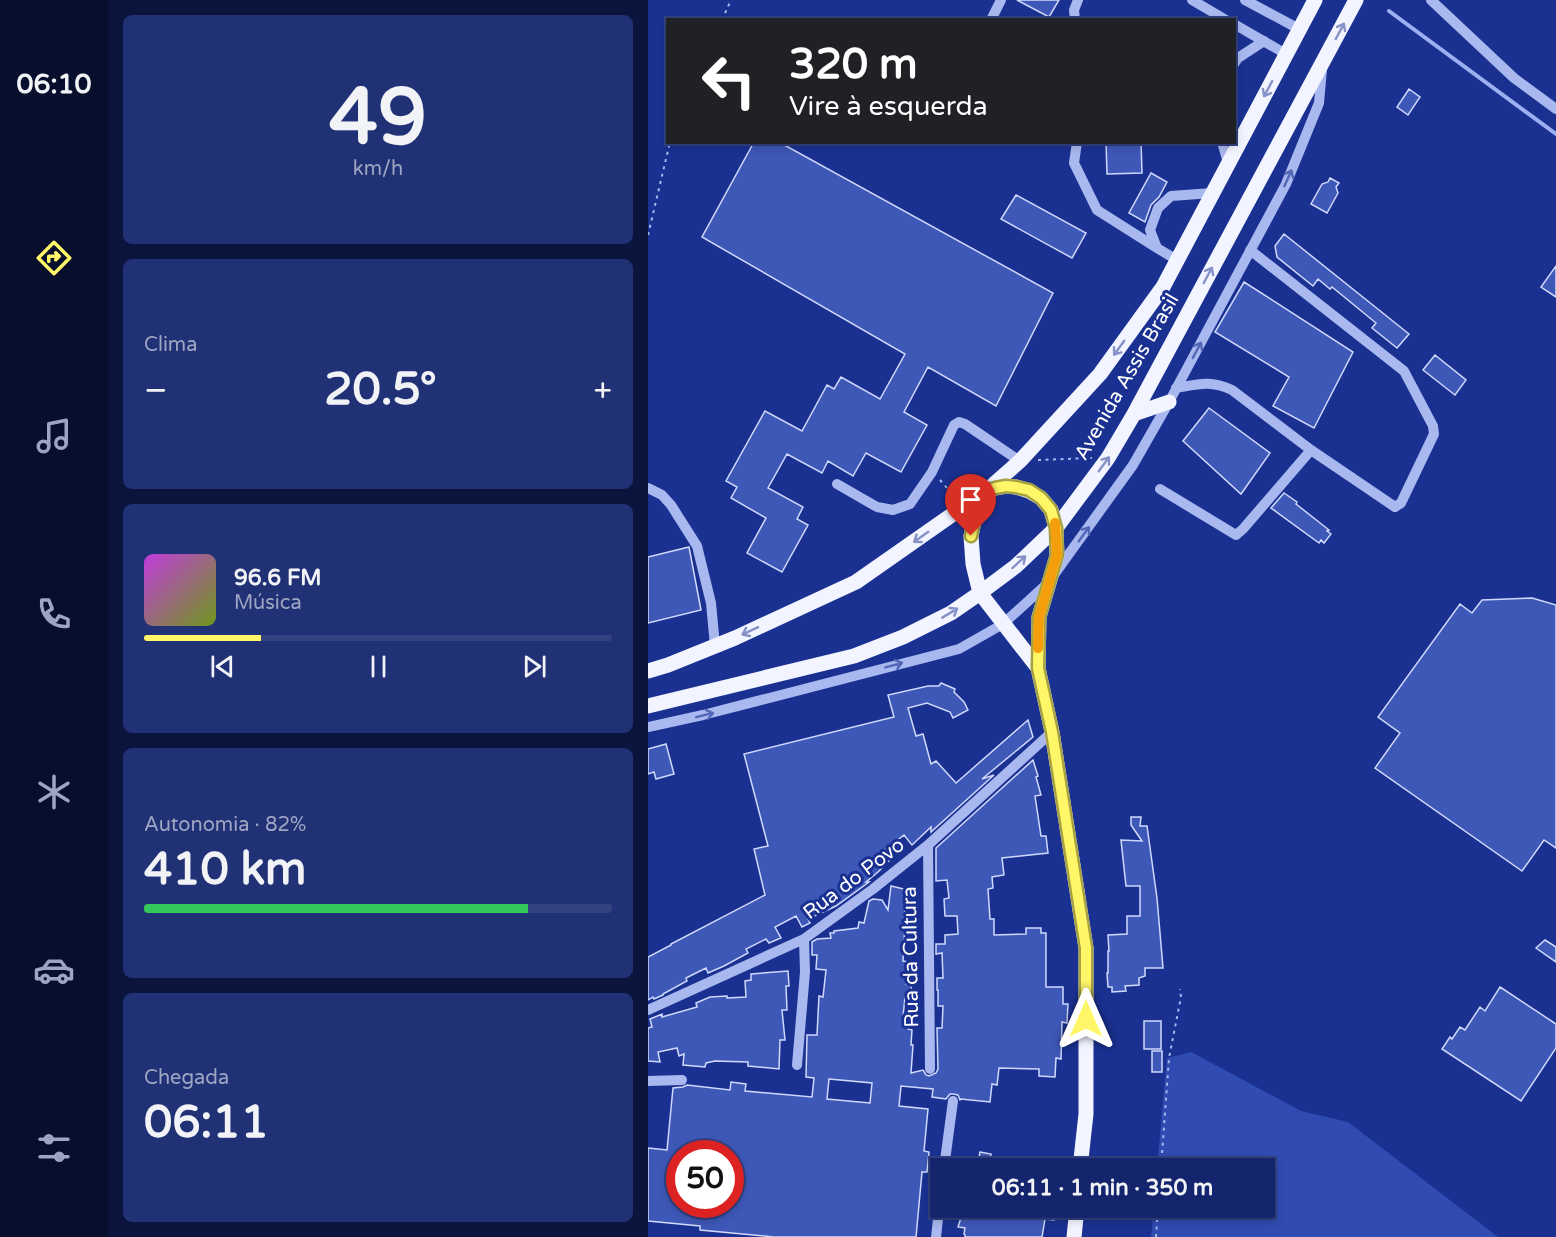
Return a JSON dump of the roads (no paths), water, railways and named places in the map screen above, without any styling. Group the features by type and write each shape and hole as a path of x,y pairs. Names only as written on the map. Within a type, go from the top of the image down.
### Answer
{"main road":[{"name":"Avenida Assis Brasil","path":"648,671 715,646 856,582 986,491 1020,461 1100,374 1163,288 1316,0"},
{"name":"Avenida Assis Brasil","path":"648,706 854,656 903,637 951,613 980,593 1016,566 1056,528 1108,458 1134,414 1356,0"},
{"path":"1134,414 1173,395"},
{"path":"1038,668 980,593 973,564 971,536 976,512 986,491 995,488 1006,486 1029,490 1041,498 1051,510 1056,528 1057,555 1039,617 1038,668 1052,732 1086,948 1086,1114 1081,1158"},
{"path":"1074,1237 1076,1218"}],"street":[{"path":"992,18 1001,0"},
{"path":"1075,18 1074,10 1078,0"},
{"path":"1192,0 1223,18"},
{"path":"1245,0 1299,29"},
{"path":"1431,0 1515,78 1556,109"},
{"path":"1236,25 1286,54"},
{"path":"1236,61 1264,41"},
{"path":"648,728 959,648 1003,624 1048,583 1133,465 1286,184 1320,103 1323,62"},
{"path":"1077,144 1074,163 1097,210 1177,260"},
{"path":"1223,144 1228,163"},
{"path":"1156,248 1150,230 1158,208 1172,196 1212,193"},
{"path":"1173,395 1208,383 1219,384 1232,390 1311,450 1395,507 1401,502 1434,434 1433,426 1404,371 1250,250"},
{"path":"837,484 877,507 893,510 910,504 932,472 954,425 959,422 1020,461"},
{"path":"1160,489 1236,536 1311,450"},
{"path":"648,488 662,495 671,505 698,546 711,603 715,646"},
{"name":"Rua do Povo","path":"648,1010 804,939 873,889 928,845 1052,732"},
{"name":"Rua da Cultura","path":"928,845 930,1069"},
{"path":"797,1065 805,972 804,939"},
{"path":"648,1081 682,1080"},
{"path":"945,1158 953,1101"},
{"path":"936,1237 938,1218"}],"waterway":[{"path":"1389,11 1556,134"}]}
